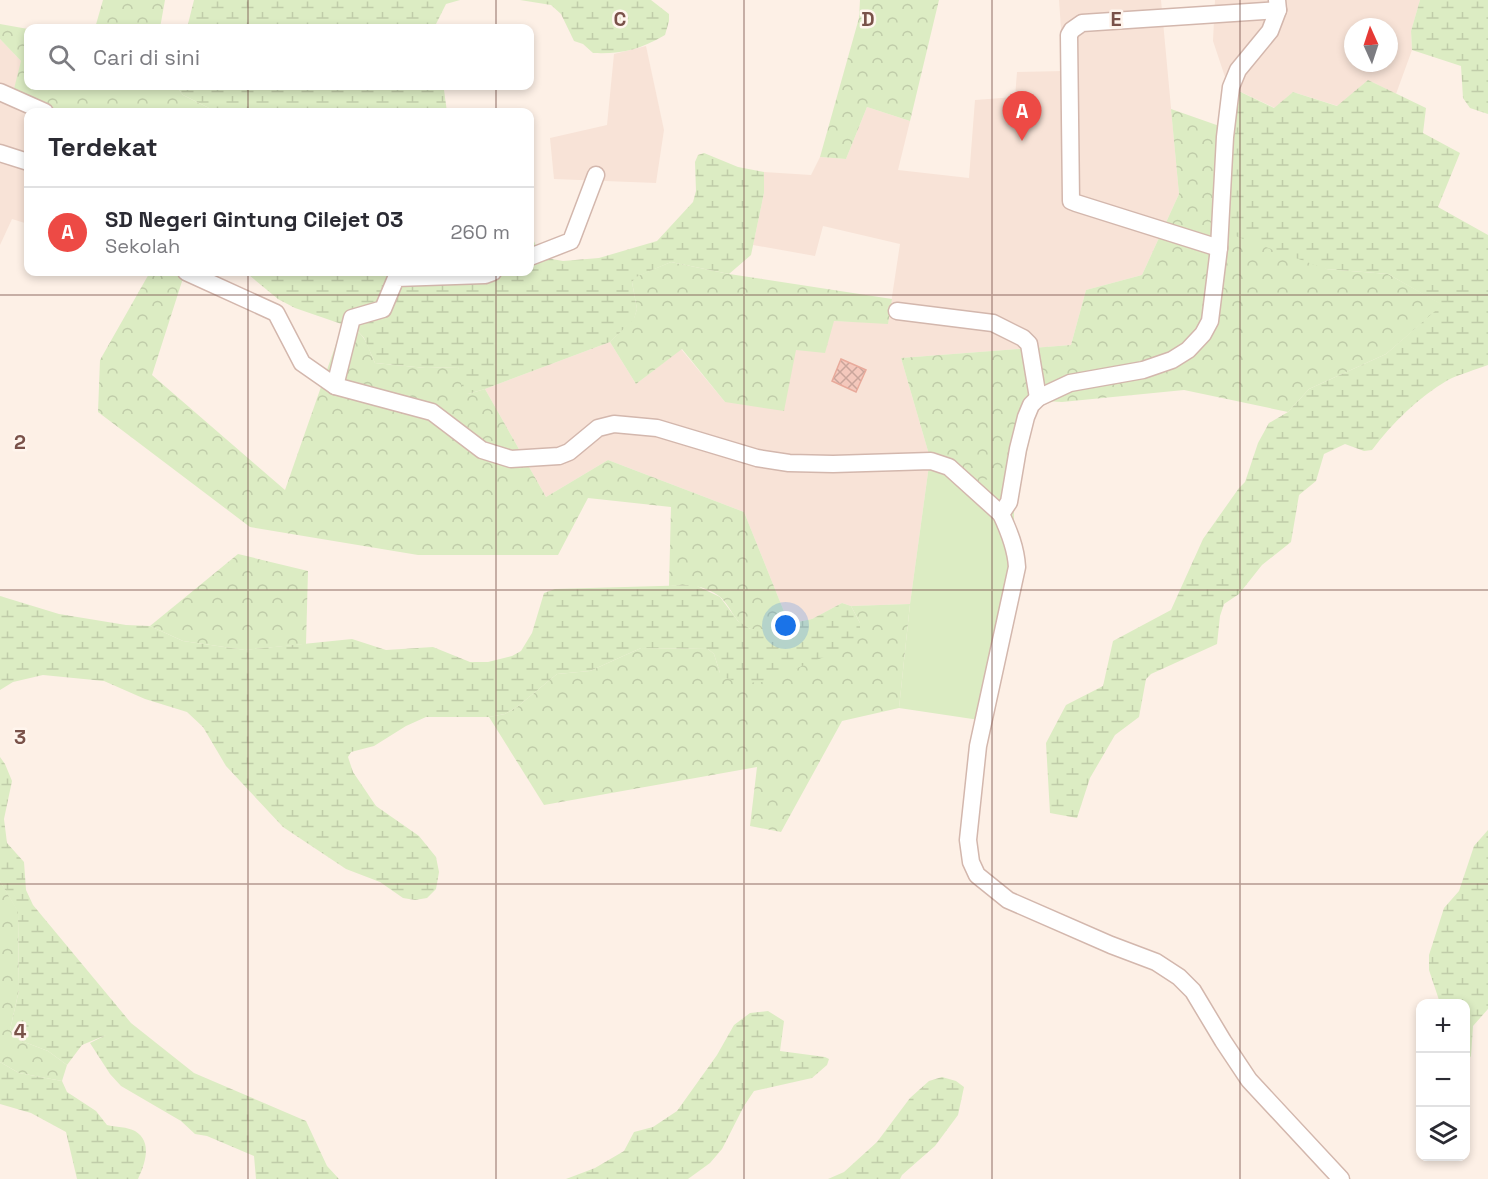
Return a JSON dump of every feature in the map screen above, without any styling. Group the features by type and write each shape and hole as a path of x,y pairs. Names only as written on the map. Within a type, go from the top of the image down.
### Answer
{"street":[{"path":"1001,514 1009,502 1026,417 1031,405 1038,398 1070,382 1143,370 1172,360 1188,350 1203,334 1210,321 1219,248 1225,137 1231,87 1238,70 1270,32 1278,5 1082,23 1069,35 1071,201 1219,248"},
{"path":"0,93 36,108"},
{"path":"0,153 24,161"},
{"path":"534,255 571,241 596,175"},
{"path":"195,276 276,313 302,363 335,386 432,412 482,450 511,459 559,456 569,452 598,428 614,424 657,428 758,458 789,463 833,464 931,460 949,467 1001,514 1010,533 1017,557 1017,567 978,746 968,840 971,862 976,875 1008,900 1156,962 1179,977 1194,991 1249,1080 1341,1179"},
{"path":"335,386 352,318 382,309 396,278 440,276"},
{"path":"897,311 993,323 1023,338 1029,344 1038,398"}],"shaded area":[{"path":"1059,0 1161,0 1179,194 1142,275 1086,290 1071,345 901,358 930,458 910,604 851,606 842,603 812,619 789,624 744,512 608,460 546,497 485,389 610,342 636,384 681,349 725,402 834,321 888,323 900,244 823,226 815,256 753,245 764,193 764,172 811,175 820,157 846,159 867,107 910,121 898,170 969,178 975,100 1015,97 1017,72 1064,71"},
{"path":"1215,0 1420,0 1411,31 1412,50 1396,94 1368,80 1338,106 1293,92 1275,108 1228,86 1213,41"},
{"path":"0,39 21,61 27,108 24,108 24,223 12,219 0,245"},
{"path":"646,46 664,130 656,183 554,179 550,138 607,125 614,54"}],"green space":[{"path":"103,0 165,0 161,24 96,24"},
{"path":"194,0 460,0 446,4 436,24 188,24"},
{"path":"520,0 651,0 669,14 669,21 665,35 647,44 622,52 593,53 583,44 574,41 561,14 551,5"},
{"path":"860,0 939,0 910,121 867,107 846,159 820,157 859,18"},
{"path":"1420,0 1488,0 1488,114 1470,108 1463,98 1461,66 1412,50 1411,31"},
{"path":"0,24 24,28 24,90 179,90 183,95 209,108 41,108 12,97 21,61 0,39"},
{"path":"1368,80 1426,108 1423,133 1460,153 1438,207 1488,235 1488,365 1448,380 1427,394 1397,420 1372,450 1364,451 1345,444 1324,454 1316,481 1299,495 1291,542 1262,565 1239,594 1224,604 1220,616 1217,644 1151,674 1146,679 1139,717 1115,735 1090,778 1077,818 1050,813 1046,743 1066,705 1103,686 1113,641 1171,610 1203,539 1245,482 1258,443 1269,423 1288,412 1309,389 1386,354 1442,305 1388,274 1326,269 1227,233 1228,86 1274,108 1293,92 1337,106"},
{"path":"179,90 444,90 446,108 209,108 183,95"},
{"path":"1171,109 1228,129 1326,269 1388,274 1443,305 1386,354 1309,389 1288,412 1184,390 1062,402 1045,401 1035,416 1023,469 968,485 930,458 901,358 1071,345 1086,290 1142,275 1179,194"},
{"path":"704,153 738,167 764,172 764,193 751,255 729,274 671,262 636,277 632,282 637,309 634,319 610,342 468,394 463,393 458,367 426,368 375,363 364,338 356,329 295,308 278,299 250,276 534,276 534,241 541,257 563,261 599,258 657,241 693,202 696,191 695,162 698,155"},
{"path":"671,262 729,274 892,299 888,324 834,321 825,353 796,350 784,411 725,402 682,349 636,384 610,342 634,318 637,309 632,282 635,277"},
{"path":"148,276 184,276 152,375 285,490 343,324 361,335 375,363 426,368 458,367 468,394 485,389 546,497 608,460 744,512 789,624 766,630 751,629 741,624 723,600 713,592 695,586 669,586 671,507 588,498 558,555 418,555 250,527 98,412 100,360"},
{"path":"930,458 1023,469 1014,506 1014,522 1024,575 986,721 899,708 910,604"},
{"path":"238,554 308,571 306,644 245,650 183,641 150,626"},
{"path":"695,585 720,597 738,621 750,629 765,629 812,619 842,603 851,606 860,623 860,635 846,648 763,682 741,683 726,678 720,673 714,654 708,649 641,648 590,671 557,674 505,714 489,717 426,717 406,726 374,746 351,752 348,757 353,772 376,806 419,836 436,857 439,872 436,889 427,898 415,900 403,898 380,882 346,869 283,827 226,766 203,727 187,712 145,699 104,681 43,675 13,682 0,690 0,596 59,614 126,625 150,626 183,641 245,650 352,639 386,650 433,647 470,662 488,662 512,656 521,651 532,633 544,593 555,589"},
{"path":"910,604 899,708 842,721 781,832 750,826 757,767 544,805 489,717 505,714 517,707 557,674 590,671 641,648 708,649 714,654 720,673 860,623 851,606"},
{"path":"0,757 12,781 4,819 7,843 24,862 26,890 33,905 131,1023 194,1073 306,1121 327,1166 339,1179 256,1179 254,1156 207,1136 195,1134 181,1121 121,1086 110,1074 90,1043 106,1035 82,1045 67,1065 48,1051 19,1040 10,1030 19,990 18,912 0,881"},
{"path":"1488,830 1488,1009 1473,1026 1470,1057 1470,999 1439,999 1429,970 1429,955 1444,908 1459,891 1474,846"},
{"path":"0,881 18,911 19,990 10,1030 19,1040 48,1051 67,1065 62,1081 19,1073 0,1062"},
{"path":"768,1011 784,1021 780,1051 825,1057 829,1059 827,1065 812,1078 754,1091 722,1149 710,1163 688,1179 566,1179 595,1168 624,1151 634,1132 653,1127 677,1111 717,1055 734,1025 750,1013"},
{"path":"0,1062 19,1073 62,1081 67,1092 96,1111 107,1125 132,1130 141,1136 146,1147 146,1154 138,1179 77,1179 66,1132 31,1113 0,1104"},
{"path":"942,1077 956,1081 964,1087 958,1115 935,1146 900,1179 828,1179 844,1172 877,1142 910,1098 929,1081"}],"building":[{"path":"841,359 866,370 856,392 832,381"}],"place":[{"name":"SD Negeri Gintung Cilejet 03","path":"1022,141"}]}
